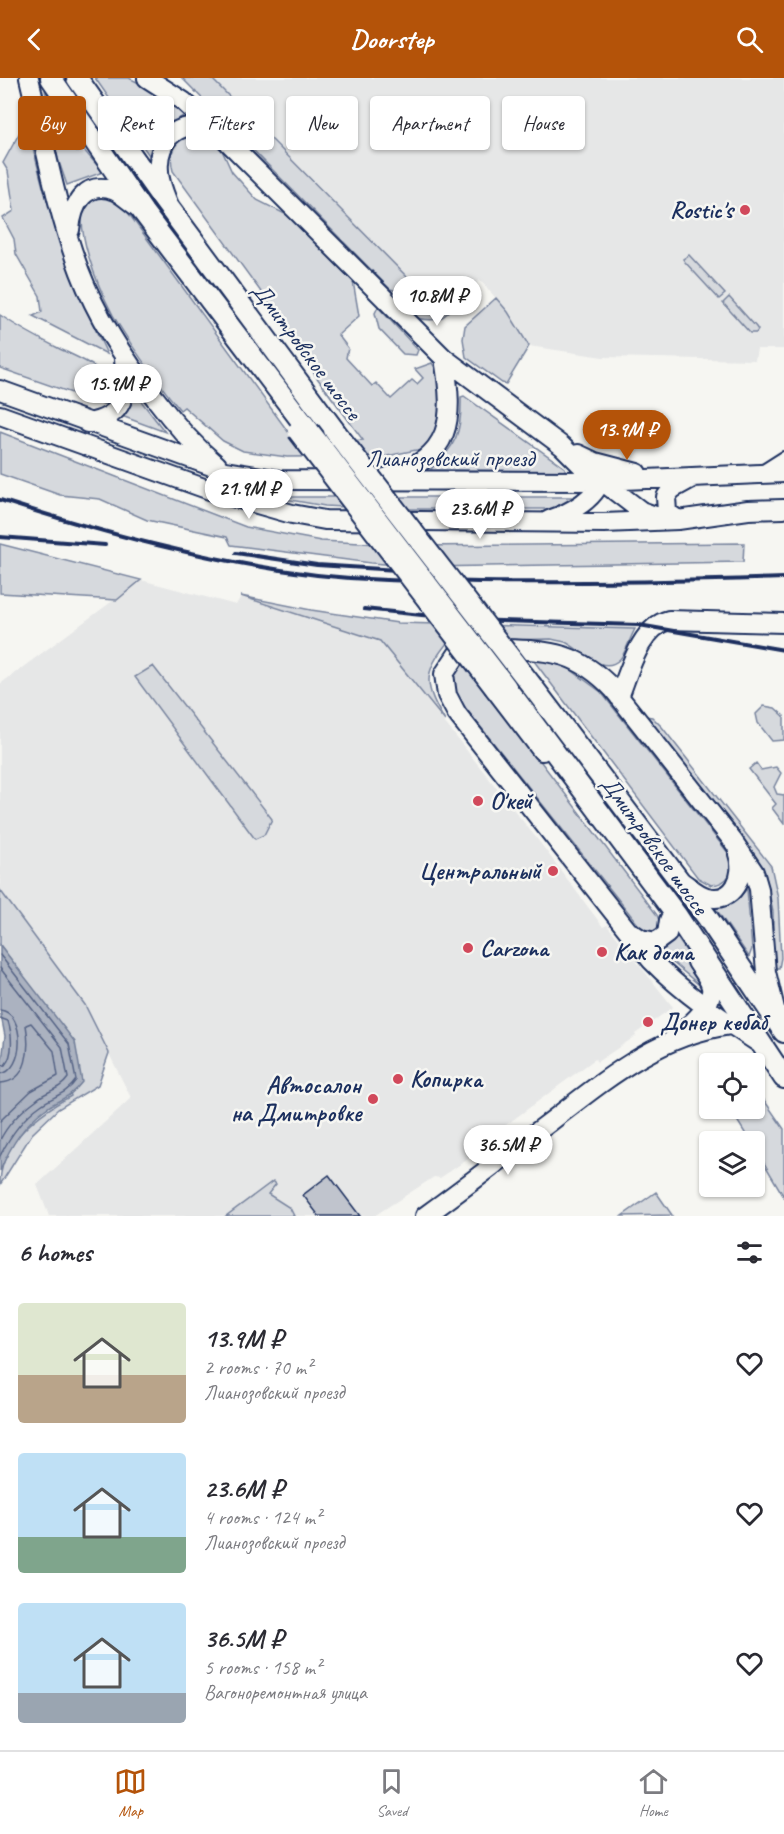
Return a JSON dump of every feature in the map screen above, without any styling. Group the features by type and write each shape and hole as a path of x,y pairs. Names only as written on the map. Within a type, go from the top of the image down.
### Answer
{"main road":[{"path":"28,78 70,241 89,293 124,359 177,427 225,471 253,492 292,514"},
{"name":"Дмитровское шоссе","path":"51,78 143,212 303,431 676,916 784,1078"},
{"name":"Дмитровское шоссе","path":"77,78 169,208 334,430 679,880 782,1029"},
{"path":"147,78 186,104"},
{"path":"169,208 159,171 162,146 182,127 186,127"},
{"path":"235,150 444,358 562,446 601,481 641,511 675,521"},
{"path":"70,241 75,206 80,197 88,191 99,189 115,191 143,212"},
{"path":"372,482 395,475 418,463 433,452 445,434 450,408 444,358"},
{"path":"87,423 101,421 112,415 120,406 124,393 124,359"},
{"path":"0,390 225,471 228,478 226,485 215,492"},
{"path":"0,415 215,492 292,514 325,520 604,523 675,521 748,510 784,509"},
{"path":"562,446 595,462 656,477"},
{"path":"545,522 575,509 596,490 603,475 595,462"},
{"name":"Лианозовский проезд","path":"225,471 280,480 372,482 601,481 784,473"},
{"path":"675,521 667,512 666,497 681,482 699,476"},
{"path":"619,697 644,640 662,622 669,620 784,623"},
{"name":"Дмитровское шоссе","path":"628,930 457,714 447,695 444,674 458,653 467,650 544,650 557,653 585,666 608,684 733,841 754,872 759,889 766,972 782,1029"},
{"path":"500,688 669,920 708,978 711,992 704,1008 693,1022 672,1040"},
{"name":"Дмитровское шоссе","path":"679,880 706,897 715,898 731,891 742,875 742,864 733,841"},
{"path":"628,930 641,939 656,942 667,934 670,928 669,920"},
{"path":"628,930 666,975 704,1008 762,1045"},
{"path":"425,1216 637,1059 672,1040 703,1029 730,1025"}],"street":[{"path":"759,474 784,458"}],"shaded area":[{"path":"95,78 129,78 165,96 108,96"},
{"path":"182,78 211,78 229,96 200,96"},
{"path":"211,78 784,78 784,349 757,349 755,360 603,357 529,346 508,312 480,280 458,302 410,280 274,142 274,96 229,96"},
{"path":"174,102 186,110 186,114 174,122"},
{"path":"18,136 18,150 33,150 43,187 49,187 75,286 107,354 33,316 42,312 40,296 16,254 14,239 3,218 14,211 8,171 3,163"},
{"path":"186,136 186,150 222,150 232,172 257,200 287,215 353,281 359,316 338,335 348,348 346,358 372,386 376,383 391,399 412,380 417,384 423,378 415,369 432,363 441,377 442,427 420,453 416,450 387,456 287,457 243,451 223,441 184,407 180,410 128,340 113,315 94,273 88,256 82,222 84,208 90,199 96,196 108,194 121,203 297,444 363,440 315,375 304,351 173,171 172,152"},
{"path":"274,142 410,280 398,291 390,289 253,150 274,150"},
{"path":"56,150 76,150 77,152 84,150 103,172 67,185"},
{"path":"145,150 155,150 151,158"},
{"path":"689,255 725,294 719,299 685,262 683,259"},
{"path":"418,284 458,302 435,320 416,318 407,305"},
{"path":"729,297 756,327 758,330 756,333 750,333 723,303"},
{"path":"496,298 508,312 529,346 506,384 466,357 463,339 465,326"},
{"path":"378,307 418,350 416,355 403,354 379,329 375,313"},
{"path":"0,315 99,370 117,391 112,402 106,405 0,368"},
{"path":"131,388 165,432 119,415"},
{"path":"464,396 565,468 565,471 430,470 446,454 456,438 461,397"},
{"path":"0,432 246,527 321,541 419,546 744,543 743,562 426,567 371,563 231,545 227,537 147,520 100,499 60,495 0,474"},
{"path":"273,497 583,497 558,509 381,509 325,506"},
{"path":"0,544 141,580 117,600 0,593"},
{"path":"141,580 236,605 241,596 380,641 541,844 603,927 607,925 673,1007 635,1034 636,1036 597,1062 595,1059 483,1142 486,1147 440,1178 434,1177 374,1216 49,1216 37,1185 131,1098 85,1005 0,890 0,684"},
{"path":"241,596 311,610 398,623 635,629 620,659 613,664 606,665 591,660 565,642 551,639 449,641 434,662 429,680 433,699 445,721 380,641"},
{"path":"531,657 567,667 601,692 729,854 732,865 726,879 711,885 698,878"},
{"path":"463,659 657,915 660,923 656,930 648,932 641,928 456,696 453,674"},
{"path":"153,666 272,819 264,835 255,839 135,677"},
{"path":"764,706 775,708 784,716 784,740 772,741 758,723 756,714"},
{"path":"645,716 652,717 662,727 771,866 778,898 781,958 779,968 775,968 773,961 773,912 765,872 736,829"},
{"path":"756,763 761,770 776,767 781,773 774,787 777,794 784,795 784,824 772,808 776,804 749,769"},
{"path":"747,889 752,949 749,957 716,909 739,897"},
{"path":"0,890 85,1005 109,1053 98,1085 58,1109 32,1134 0,1185 6,1155 23,1131 46,1111 71,1096 35,992 0,945"},
{"path":"692,914 737,978 733,981 690,918"},
{"path":"676,936 706,980 704,989 658,950 666,947"},
{"path":"765,1101 784,1129 784,1197 765,1165 765,1131 744,1131 736,1119 765,1119"},
{"path":"273,1181 276,1184 268,1194 290,1208 294,1216 226,1216"},
{"path":"656,1192 672,1215 622,1216"}],"water":[{"path":"0,945 75,1042 82,1082 68,1096 44,1110 30,1122 8,1153 0,1171 0,1077 5,1036 0,1010"}],"building":[{"path":"329,1175 360,1216 319,1216 303,1195"}],"railway":[{"path":"0,500 157,545 237,562 337,577 480,582 632,582 784,578"},
{"path":"0,537 105,545"},
{"path":"236,553 317,565 445,573"},
{"path":"364,609 470,620 639,625 784,650"}],"place":[{"name":"Rostic's","path":"745,210"},
{"name":"О'кей","path":"478,801"},
{"name":"Центральный","path":"553,871"},
{"name":"Carzona","path":"468,948"},
{"name":"Как дома","path":"602,952"},
{"name":"Донер кебаб","path":"648,1022"},
{"name":"Копирка","path":"398,1079"},
{"name":"Автосалон на Дмитровке","path":"373,1099"}]}
